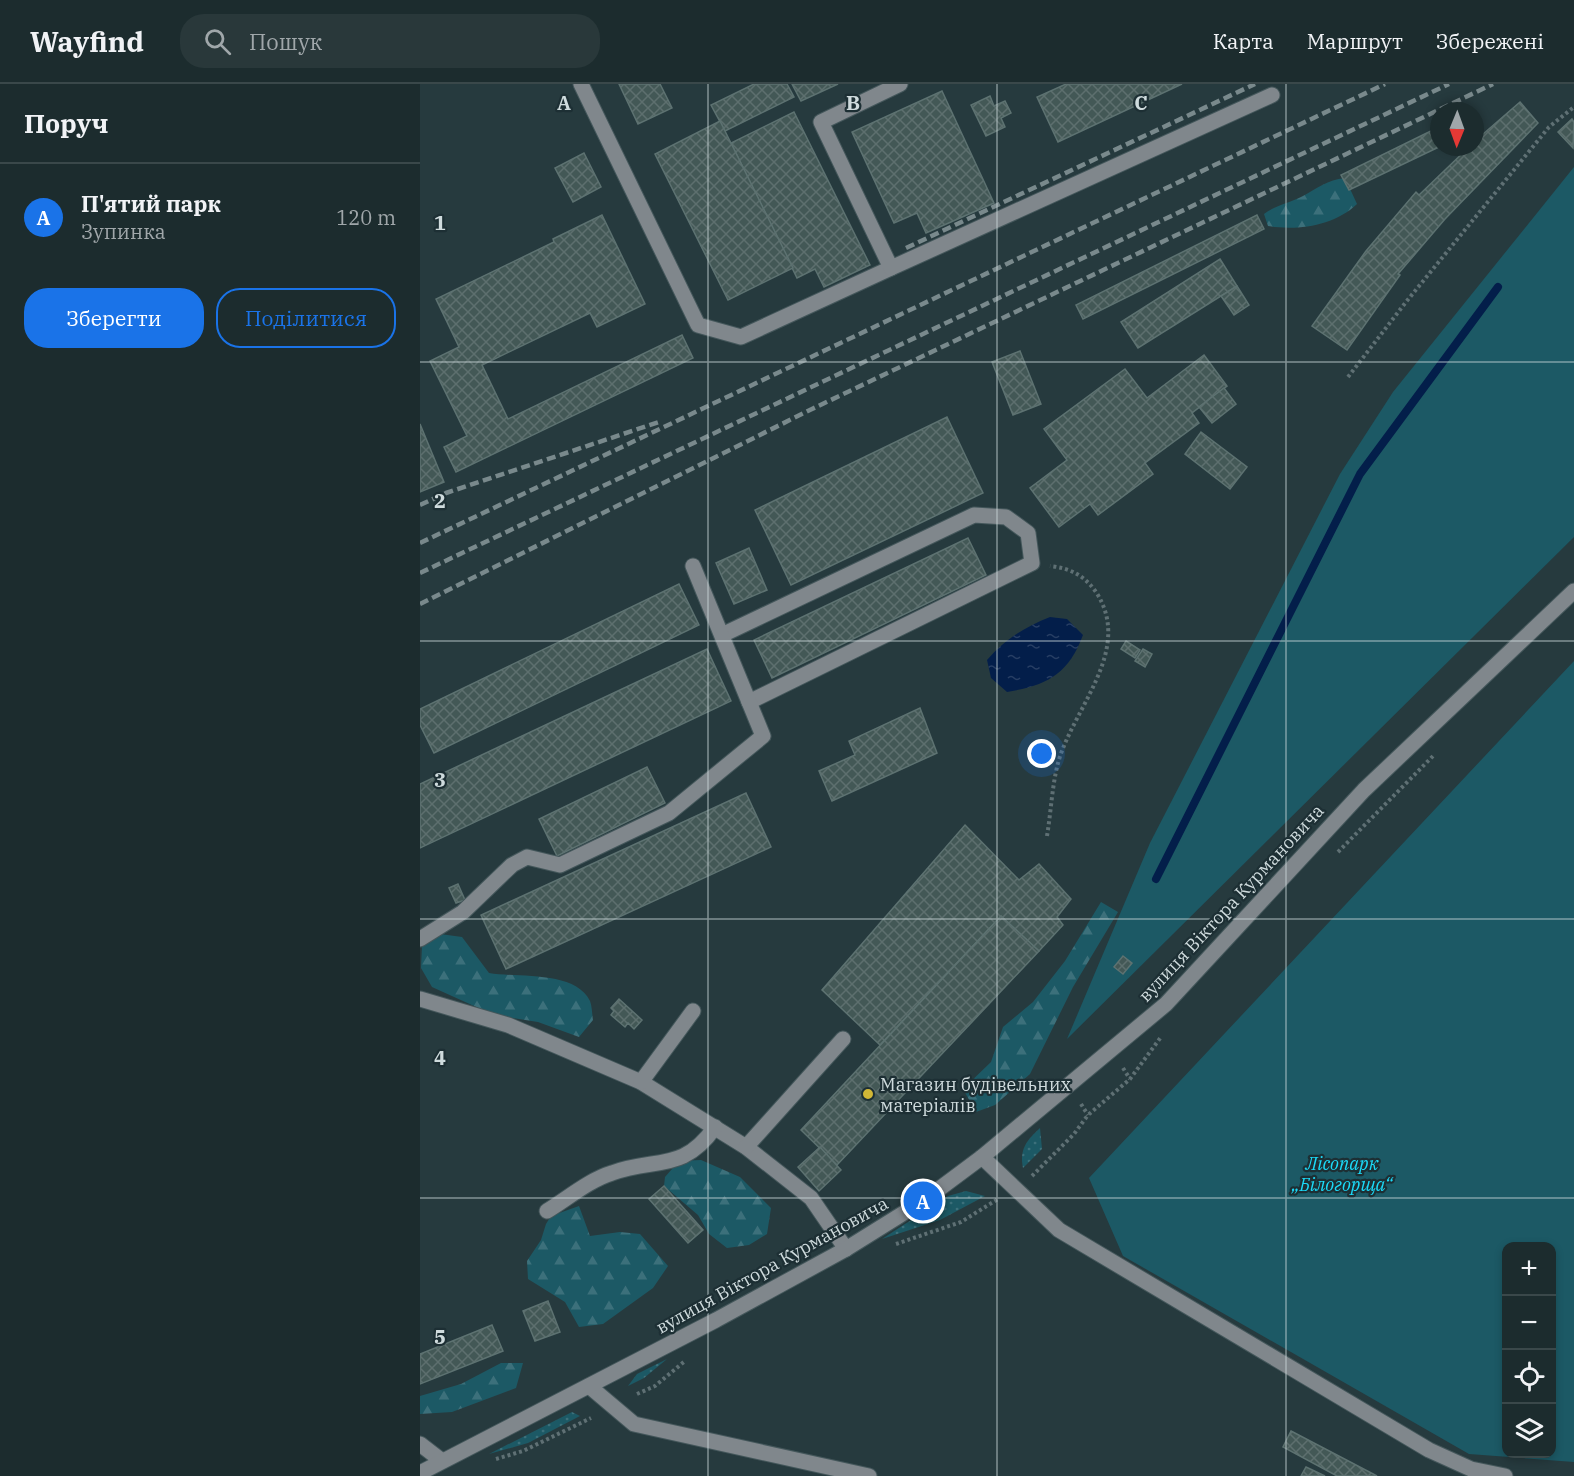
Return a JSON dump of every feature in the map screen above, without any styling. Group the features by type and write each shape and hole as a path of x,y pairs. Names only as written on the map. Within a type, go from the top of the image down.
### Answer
{"street":[{"path":"582,84 698,325 741,337 1272,95"},
{"path":"891,268 821,122 900,84"},
{"path":"722,635 974,515 1006,517 1029,533 1032,563 749,702"},
{"path":"420,939 463,912 512,865 527,856 560,865 669,813 763,736 693,566"},
{"name":"вулиця Віктора Курмановича","path":"420,1473 590,1386 846,1249 923,1201 982,1156 1166,1004 1364,790 1574,591"},
{"path":"420,999 508,1025 641,1082 746,1147 811,1198 846,1249"},
{"path":"641,1082 693,1011"},
{"path":"746,1147 843,1039"},
{"path":"546,1210 611,1173 673,1162 704,1143 715,1127"},
{"path":"982,1156 1059,1230 1429,1450 1471,1469 1505,1476"},
{"path":"590,1386 634,1424 869,1476"},
{"path":"420,1444 442,1461"}],"path":[{"path":"1348,378 1406,302 1549,127 1574,107"},
{"path":"1032,563 1064,567 1087,579 1103,604 1110,637 1104,660 1058,763 1047,836"},
{"path":"1331,859 1439,750"},
{"path":"1031,1176 1074,1134 1089,1115 1130,1079 1167,1028"},
{"path":"1123,1068 1130,1079"},
{"path":"1081,1104 1089,1115"},
{"path":"491,1460 523,1451 591,1418"}],"green space":[{"path":"1574,167 1574,537 1067,1039 1150,843 1340,474 1393,392"},
{"path":"1345,178 1357,204 1348,211 1315,225 1291,228 1268,226 1264,214 1328,182"},
{"name":"Лісопарк „Білогорща“","path":"1574,661 1574,1462 1522,1458 1556,1458 1556,1242 1502,1242 1502,1457 1469,1454 1123,1256 1089,1178"},
{"path":"1101,902 1118,912 1073,987 1030,1074 995,1105 976,1112 963,1089 991,1062 1003,1027 1033,1002 1065,961"},
{"path":"440,934 462,937 489,973 544,977 572,984 590,1001 593,1020 579,1037 538,1022 494,1015 432,987 421,968 422,946"},
{"path":"1040,1128 1042,1149 1023,1168 1022,1155 1025,1145"},
{"path":"701,1160 740,1177 771,1208 767,1234 749,1245 727,1248 709,1234 698,1215 664,1186 665,1177 679,1161"},
{"path":"966,1191 985,1196 940,1220 882,1239 948,1196"},
{"path":"579,1206 590,1236 620,1232 640,1234 668,1266 653,1288 603,1324 579,1327 565,1302 528,1279 527,1261 541,1240 551,1216"},
{"path":"667,1359 644,1378 628,1386 637,1374"},
{"path":"501,1363 523,1363 516,1388 452,1412 420,1414 420,1396 461,1384"},
{"path":"572,1412 580,1416 528,1443 489,1454"}],"water":[{"path":"1050,617 1067,619 1083,635 1077,649 1063,669 1054,676 1034,686 1007,692 991,678 987,660 1016,634"}],"building":[{"path":"619,84 660,84 672,108 638,124"},
{"path":"754,84 787,84 794,97 725,131 711,105"},
{"path":"792,84 838,84 801,101"},
{"path":"1066,84 1182,84 1058,142 1037,97"},
{"path":"942,91 994,203 926,233 917,213 894,223 852,132"},
{"path":"990,96 994,106 1005,101 1011,113 1001,118 1005,127 986,136 971,105"},
{"path":"1520,102 1538,123 1445,219 1398,274 1400,275 1347,350 1312,326 1366,251 1416,192 1419,195 1460,156 1484,156 1484,133"},
{"path":"794,112 870,265 824,287 815,269 797,278 731,143"},
{"path":"1572,119 1574,122 1573,148 1558,132"},
{"path":"720,121 793,268 728,300 655,154"},
{"path":"1430,131 1430,151 1349,190 1341,175"},
{"path":"584,153 601,187 573,202 555,168"},
{"path":"602,215 645,304 597,327 590,313 482,365 508,419 682,335 693,358 456,472 444,447 467,436 430,361 459,347 436,299 554,242 553,239"},
{"path":"1257,215 1264,229 1083,319 1076,305"},
{"path":"1220,259 1237,286 1138,348 1121,322"},
{"path":"1237,286 1249,305 1234,315 1221,296"},
{"path":"1020,351 1041,404 1013,415 992,362"},
{"path":"1204,355 1227,386 1192,413 1199,423 1145,463 1153,474 1098,515 1090,504 1059,527 1030,488 1067,460 1044,429 1125,369 1147,398"},
{"path":"1224,388 1236,404 1212,423 1199,407"},
{"path":"947,417 983,493 791,585 755,510"},
{"path":"420,424 444,482 420,492"},
{"path":"1201,432 1247,467 1230,489 1185,454"},
{"path":"968,538 986,575 772,678 754,640"},
{"path":"749,548 767,590 734,604 716,563"},
{"path":"679,584 699,625 434,753 420,725 420,709"},
{"path":"1126,641 1140,650 1135,658 1121,649"},
{"path":"707,649 731,701 420,848 420,784"},
{"path":"1143,649 1152,654 1145,667 1135,661"},
{"path":"920,708 937,753 832,801 819,771 855,755 849,741"},
{"path":"647,767 665,803 557,856 539,819"},
{"path":"746,793 771,847 506,969 481,915"},
{"path":"965,825 1019,880 1039,864 1071,899 1057,917 1063,925 1039,951 1001,916 880,1045 822,990"},
{"path":"458,884 465,900 456,903 449,888"},
{"path":"1001,916 1039,951 837,1165 801,1130"},
{"path":"1123,956 1132,963 1123,974 1114,967"},
{"path":"619,999 642,1020 634,1029 628,1023 625,1027 611,1015 614,1011 611,1008"},
{"path":"820,1147 841,1170 819,1191 798,1167"},
{"path":"664,1186 703,1230 688,1243 649,1199"},
{"path":"548,1301 560,1332 535,1341 523,1311"},
{"path":"492,1325 503,1351 420,1384 420,1354"},
{"path":"1291,1431 1377,1476 1337,1476 1283,1447"},
{"path":"1306,1467 1325,1476 1301,1476"}],"waterway":[{"path":"1156,879 1360,474 1498,287"}],"railway":[{"path":"906,248 1255,84"},
{"path":"420,543 1385,84"},
{"path":"420,573 1449,84"},
{"path":"420,604 812,409 1493,84"},
{"path":"420,505 446,493 662,421"}],"place":[{"name":"Магазин будівельних матеріалів","path":"868,1094"},
{"name":"П'ятий парк","path":"923,1201"}]}
